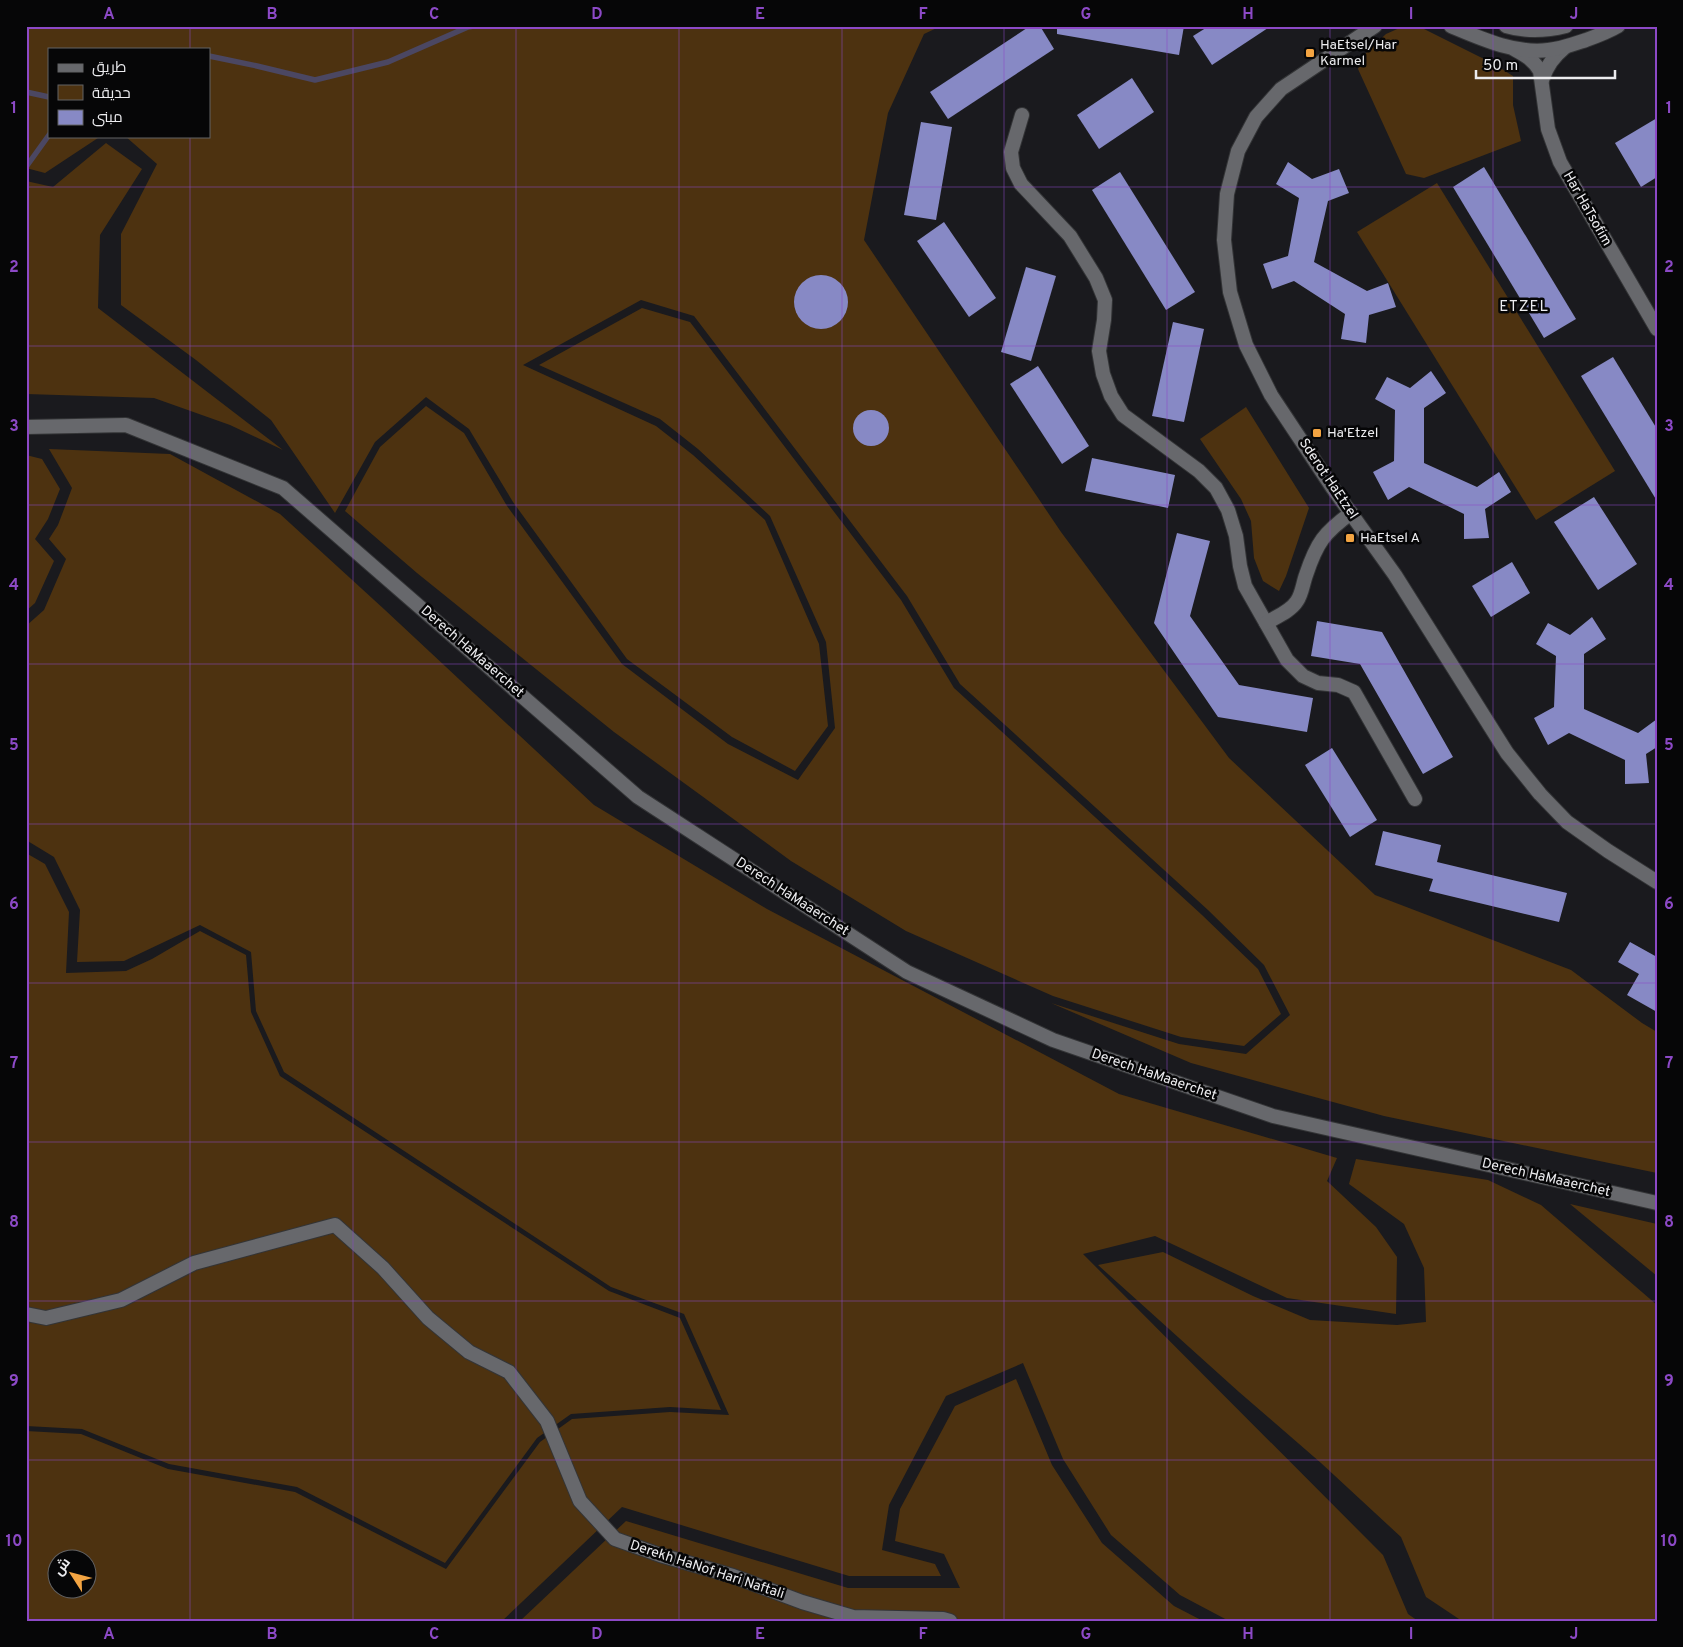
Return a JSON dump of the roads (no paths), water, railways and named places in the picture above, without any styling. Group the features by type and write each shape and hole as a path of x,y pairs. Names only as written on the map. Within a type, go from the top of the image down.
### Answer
{"street":[{"name":"Sderot HaEtzel","path":"1335,52 1361,26"},
{"name":"Sderot HaEtzel","path":"1374,26 1281,89 1256,117 1238,150 1227,194 1224,240 1230,292 1246,344 1271,395 1395,576 1507,753 1540,794 1567,822 1657,882"},
{"path":"1452,26 1481,39 1514,49 1548,50 1565,47 1610,31 1618,26"},
{"path":"1506,26 1530,30 1545,30 1566,26"},
{"path":"1542,80 1551,60 1565,47"},
{"name":"Har HaTsofim","path":"1514,49 1527,55 1535,62 1540,71 1548,129 1560,162 1657,329"},
{"path":"1022,115 1011,152 1012,168 1021,184 1070,236 1096,278 1105,300 1099,351 1103,374 1111,396 1123,415 1199,471 1216,488 1228,510 1236,536 1245,586 1287,660 1303,676 1318,683 1338,685 1354,692 1415,799"},
{"name":"Derech HaMaaerchet","path":"26,427 126,425 283,488 638,797 907,972 1053,1040 1273,1116 1657,1203"},
{"path":"1266,623 1290,609 1298,600 1310,562 1320,541 1331,528 1351,513"},
{"name":"Derekh HaNof Hari Naftali","path":"26,1314 46,1318 121,1300 194,1263 334,1225 383,1268 428,1318 470,1352 509,1372 548,1421 580,1501 616,1539 660,1555 733,1576 802,1602 853,1617 943,1619 950,1621"}],"waterway":[{"path":"210,56 315,80 388,62 474,26"},
{"path":"26,92 48,97"},
{"path":"26,167 48,136"}],"place":[{"name":"HaEtsel/Har Karmel","path":"1310,53"},
{"name":"Ha'Etzel","path":"1317,433"},
{"name":"HaEtsel A","path":"1350,538"}],"district":[{"name":"ETZEL","path":"1524,307"}]}
